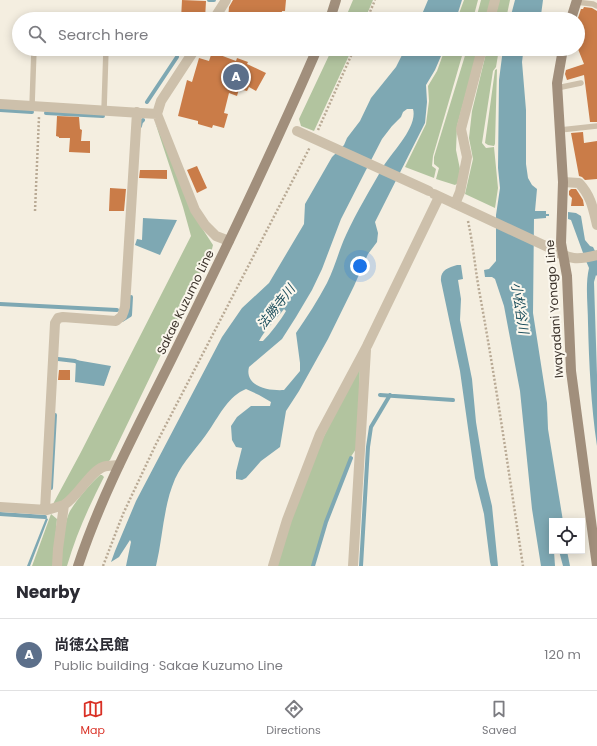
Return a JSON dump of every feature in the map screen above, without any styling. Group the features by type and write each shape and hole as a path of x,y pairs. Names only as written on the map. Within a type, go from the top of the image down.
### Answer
{"main road":[{"path":"332,12 336,0"},
{"path":"573,12 576,1"},
{"name":"Sakae Kuzumo Line","path":"78,566 88,535 119,465 229,242 284,125 314,56"},
{"name":"Iwayadani Yonago Line","path":"562,56 557,88 563,182 561,243 567,276 571,371 596,544 597,566"}],"street":[{"path":"218,12 226,0"},
{"path":"492,12 495,0"},
{"path":"190,56 161,101 158,114 195,210 205,226 216,236 229,242"},
{"path":"460,206 460,192 467,157 462,129 480,56"},
{"path":"0,104 158,114"},
{"path":"45,510 56,322 58,318 63,317 116,322 122,316 125,306 135,122 137,112"},
{"path":"284,125 429,191 439,197 477,213 552,249 563,256 583,259 597,255"},
{"path":"563,182 579,183 594,201 597,225"},
{"path":"273,566 286,520 320,434 366,346 439,197"},
{"path":"353,566 366,346"},
{"path":"0,507 45,510 64,505 72,500 95,472 104,466 119,465"},
{"path":"57,566 64,505"}],"lane":[{"path":"576,1 597,6"},
{"path":"34,56 36,106"},
{"path":"104,110 106,56"},
{"path":"557,88 581,83"},
{"path":"560,130 597,126"}],"path":[{"path":"370,12 375,0"},
{"path":"315,136 351,56"},
{"path":"35,211 36,106"},
{"path":"103,566 123,514 156,444 312,143"},
{"path":"460,206 470,229 478,288 489,340 523,566"}],"green space":[{"path":"353,0 373,0 368,12 348,12"},
{"path":"464,0 478,0 475,12 460,12"},
{"path":"481,0 491,0 488,12 478,12"},
{"path":"499,0 510,0 507,12 496,12"},
{"path":"329,56 349,56 314,131 301,126 299,119"},
{"path":"442,56 462,56 433,156 432,166 436,169 434,178 405,167 426,124 429,101 428,86 437,71"},
{"path":"465,56 476,56 457,126 456,150 460,169 458,183 455,185 436,179 439,168 434,164 434,157"},
{"path":"485,56 498,56 496,67 493,71 482,143 486,148 494,147 498,188 495,208 465,194 473,159 469,138 472,111"},
{"path":"497,69 494,146 485,143 495,70"},
{"path":"155,122 198,222 213,245 212,249 110,460 60,503 53,504 191,236"},
{"path":"360,364 358,446 350,458 325,523 312,566 275,566 310,464"},
{"path":"100,475 104,477 83,521 67,566 61,566 62,546 70,511 84,492"},
{"path":"51,514 57,519 53,566 32,566"}],"water":[{"path":"428,0 462,0 458,12 423,12"},
{"path":"515,0 543,0 541,12 512,12"},
{"name":"法勝寺川","path":"402,56 441,56 426,85 427,102 425,123 375,222 378,233 377,242 368,254 328,339 286,411 280,447 261,461 246,478 242,480 236,479 236,472 242,448 236,447 232,440 231,426 237,417 251,406 270,406 271,402 246,389 240,392 225,406 206,435 178,472 168,500 156,566 126,566 131,542 130,540 119,557 111,562 136,501 222,337 242,308 269,283 304,224 305,204 332,157 344,145 347,138 360,121 371,98 396,67","holes":["407,109 413,109 414,116 412,124 383,167 355,217 346,235 327,283 296,333 300,371 284,390 272,390 259,386 250,379 248,374 249,367 282,339 296,317 312,290 322,269 341,219 382,139 401,117 403,112","284,309 286,311 263,341 259,341 264,332"]},
{"name":"小松谷川","path":"502,56 523,56 526,110 526,164 528,178 532,185 537,189 535,211 546,211 546,214 549,214 546,218 534,219 533,313 547,403 548,429 563,518 549,518 549,554 554,554 555,566 541,566 532,509 520,391 504,306 495,279 492,277 485,277 484,270 489,269 496,261 496,215 500,188 498,168 499,80"},
{"path":"568,212 576,213 581,216 585,240 590,246 593,247 597,255 597,276 596,275 594,282 597,375 597,446 589,354 587,288 589,268 571,220 568,219"},
{"path":"143,218 177,220 160,255 135,245 137,239 142,240"},
{"path":"461,265 463,279 458,280 461,299 460,320 472,379 476,422 485,477 492,506 498,566 491,566 490,562 484,514 475,478 460,371 441,281 443,272 448,268"},
{"path":"76,360 111,366 104,386 75,382"},
{"path":"46,518 48,519 30,566 27,566"},
{"path":"560,554 568,554 570,566 563,566"}],"building":[{"path":"182,0 206,1 205,12 181,12"},
{"path":"233,0 286,0 285,11 282,12 229,12 229,7"},
{"path":"584,7 592,8 597,11 597,122 590,122 584,75 567,80 565,74 566,70 584,64 581,56 585,56 585,12 580,12 581,9"},
{"path":"211,56 223,56 236,61 237,58 248,62 247,64 266,73 256,91 249,87 247,91 239,89 237,96 229,93 224,113 228,114 224,128 213,125 212,128 198,124 198,121 178,116 187,80 192,82 199,58 209,61"},
{"path":"57,116 79,117 80,129 82,130 81,141 90,141 90,153 69,152 70,138 59,138 56,136"},
{"path":"583,132 584,143 597,141 597,179 585,180 579,176 571,133"},
{"path":"197,166 207,188 197,193 187,170"},
{"path":"140,170 167,170 167,179 139,178"},
{"path":"110,188 126,189 124,211 109,211"},
{"path":"571,189 576,189 583,200 584,206 571,206 572,198 569,195 569,191"},
{"path":"59,370 70,370 70,380 58,380"}],"waterway":[{"path":"209,0 214,0"},
{"path":"147,102 177,57"},
{"path":"0,110 32,112"},
{"path":"46,113 103,116"},
{"path":"140,126 143,120"},
{"path":"122,320 130,315 131,297"},
{"path":"0,304 117,310"},
{"path":"58,359 75,361 81,364"},
{"path":"380,395 453,400"},
{"path":"361,566 368,447 371,427 390,395"},
{"path":"51,488 55,415"},
{"path":"313,566 326,522 351,458"},
{"path":"0,514 45,517"}],"place":[{"name":"尚徳公民館","path":"236,77"}]}
